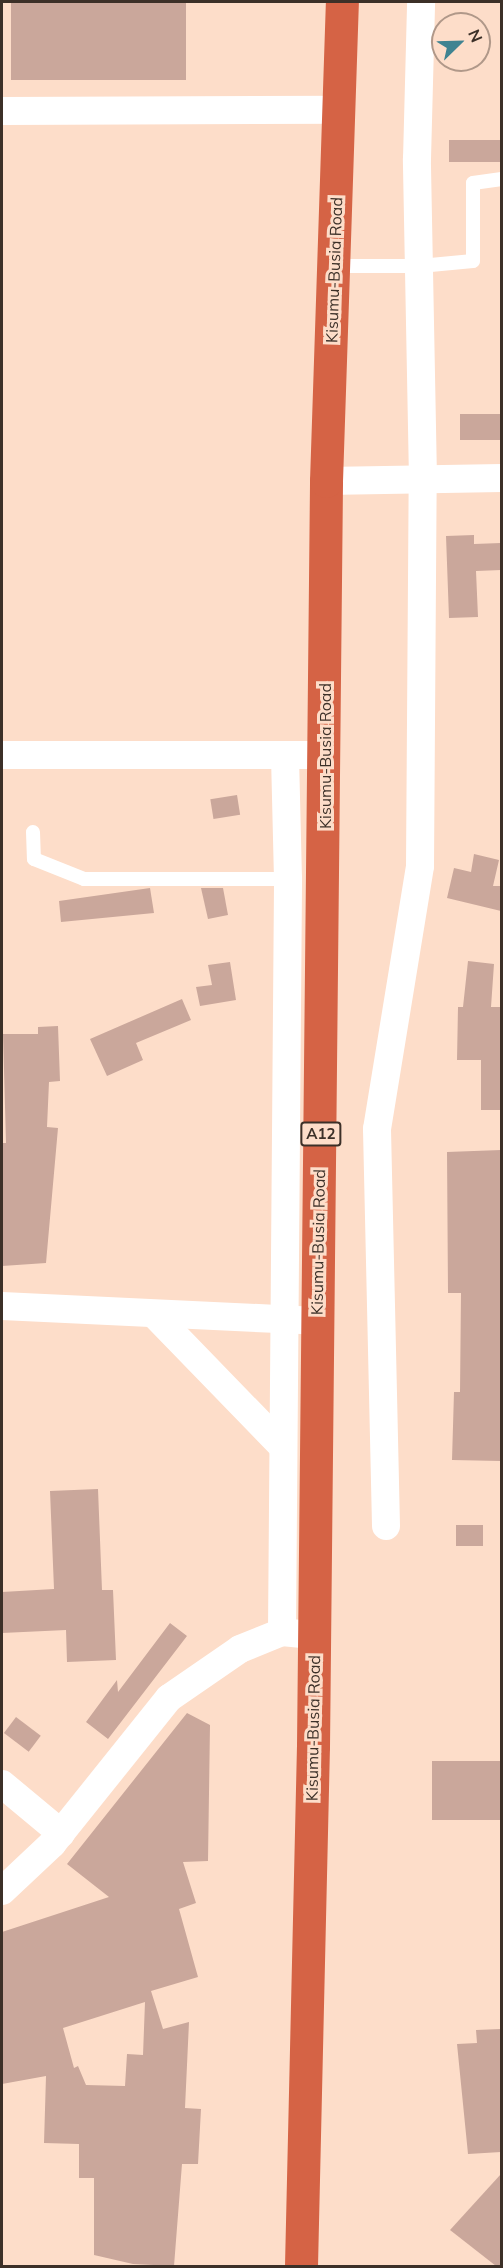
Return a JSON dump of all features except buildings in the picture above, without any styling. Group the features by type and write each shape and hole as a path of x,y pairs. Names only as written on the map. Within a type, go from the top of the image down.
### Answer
{"highway":[{"name":"Kisumu-Busia Road","path":"300,2266 314,1746 316,1319 326,755 326,481 341,110 342,2"}],"street":[{"path":"386,1526 377,1129 420,866 423,479 417,159 421,2"},
{"path":"2,111 341,110"},
{"path":"326,481 501,478"},
{"path":"282,1632 288,879 285,754"},
{"path":"2,755 326,755"},
{"path":"2,1306 284,1320 316,1319"},
{"path":"154,1314 283,1447"},
{"path":"2,1891 61,1833 169,1698 240,1649 282,1632 310,1636"},
{"path":"2,1784 61,1833"}],"lane":[{"path":"335,266 420,266 473,261 473,183 501,179"},
{"path":"33,832 34,859 84,879 288,879"}]}
